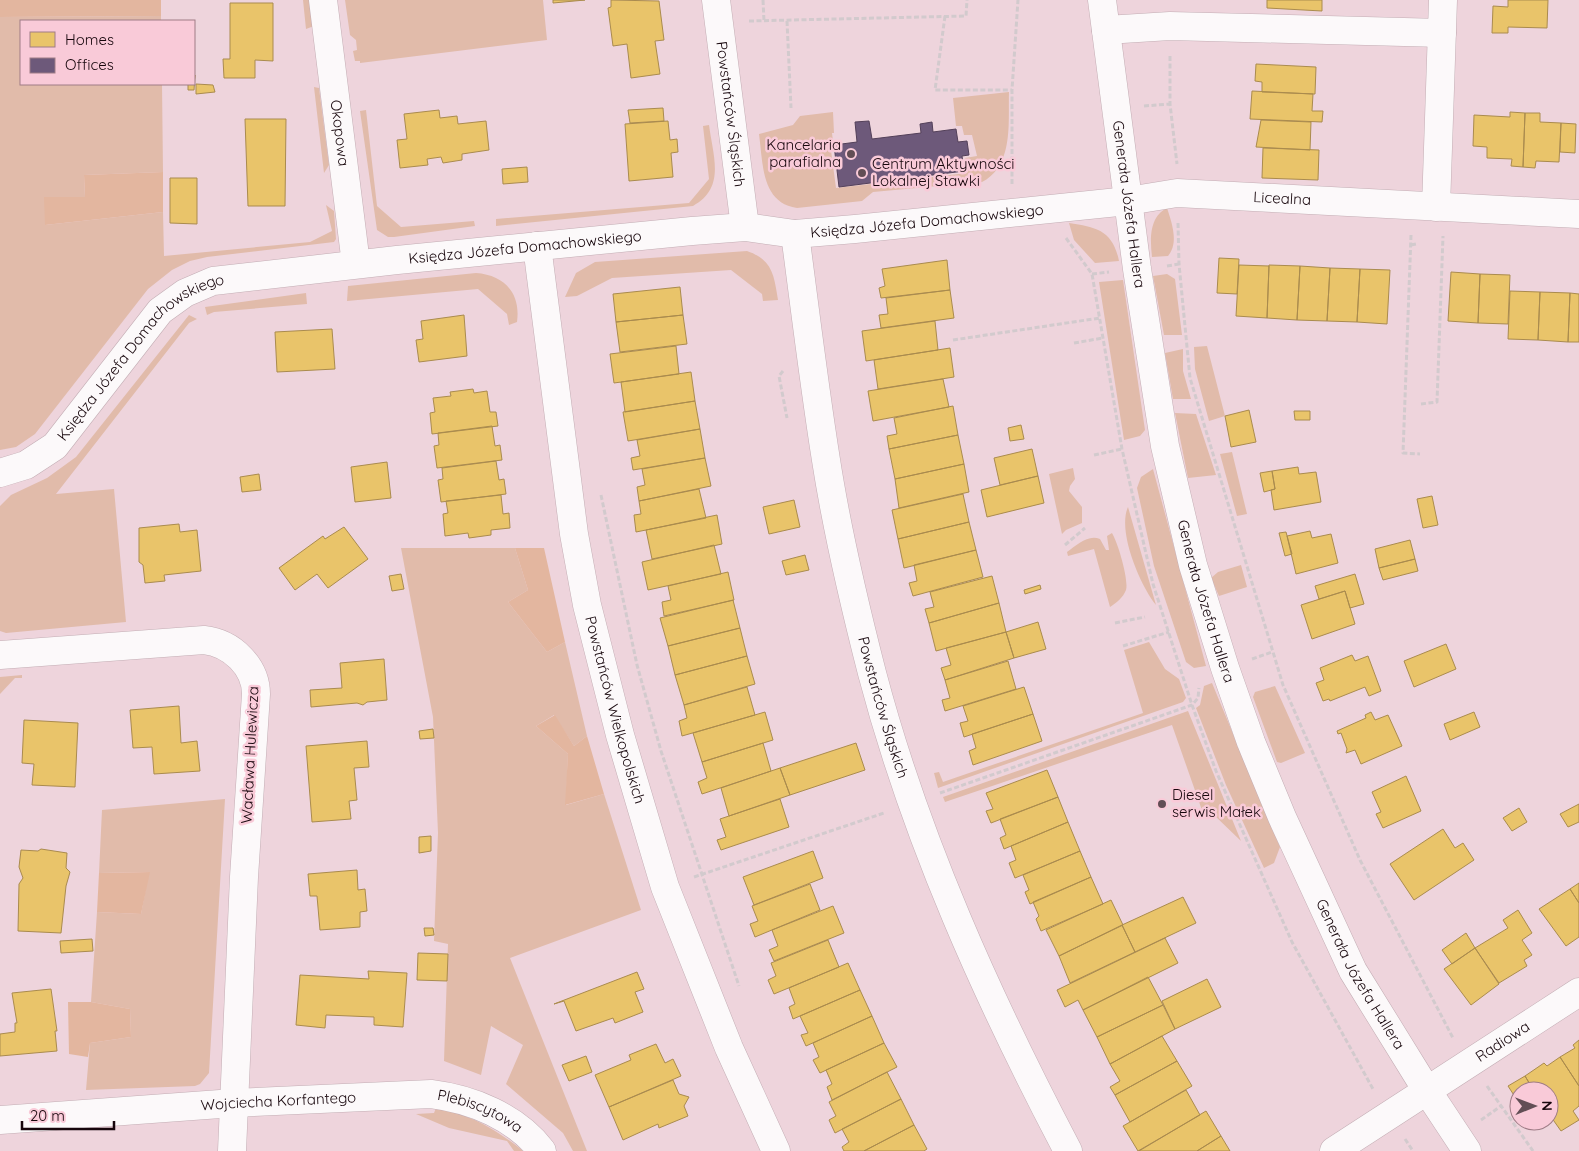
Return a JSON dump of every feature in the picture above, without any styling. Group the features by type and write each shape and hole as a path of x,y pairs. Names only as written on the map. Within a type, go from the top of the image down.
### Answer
{"street":[{"name":"Okopowa","path":"323,0 356,264"},
{"name":"Powstańców Śląskich","path":"716,0 745,228"},
{"name":"Generała Józefa Hallera","path":"1102,0 1144,324 1168,462 1195,571 1232,688 1282,817 1353,971 1426,1090 1467,1151"},
{"path":"1440,219 1443,0"},
{"path":"1106,30 1170,26 1442,33"},
{"name":"Licealna","path":"1128,201 1177,193 1440,219 1579,214"},
{"name":"Księdza Józefa Domachowskiego","path":"0,473 26,465 59,442 160,311 178,297 213,281 356,264 537,246 745,228 795,234 1128,201"},
{"name":"Powstańców Śląskich","path":"795,234 826,461 848,571 873,674 913,802 940,880 1031,1080 1068,1151"},
{"name":"Powstańców Wielkopolskich","path":"537,246 574,534 587,605 610,700 665,887 729,1048 776,1151"},
{"name":"Wacława Hulewicza","path":"0,655 204,640 224,646 240,658 252,671 256,694 244,877 232,1151"},
{"name":"Radiowa","path":"1426,1090 1579,992"},
{"path":"1334,1151 1426,1090"},
{"name":"Wojciecha Korfantego","path":"0,1120 234,1103 407,1094"},
{"name":"Plebiscytowa","path":"407,1094 442,1095 486,1109 517,1127 542,1151"}],"path":[{"path":"763,0 764,21 966,16 967,0"},
{"path":"1018,0 1012,90 1012,187 1022,186"},
{"path":"945,16 935,90 1012,90"},
{"path":"787,21 792,108"},
{"path":"1170,26 1170,104 1178,170 1179,264 1190,378 1283,685 1360,860 1458,1050 1493,1094 1532,1151"},
{"path":"1421,404 1437,402 1440,219"},
{"path":"1410,231 1403,453 1420,454"},
{"path":"1062,232 1092,274"},
{"path":"1411,244 1416,244"},
{"path":"953,340 1100,318"},
{"path":"1074,343 1104,338"},
{"path":"788,422 779,376 789,366"},
{"path":"1094,455 1122,449"},
{"path":"600,487 637,665 661,751 742,994"},
{"path":"1065,545 1085,528"},
{"path":"1115,623 1144,617"},
{"path":"1123,646 1168,632"},
{"path":"935,785 938,794 1192,705"},
{"path":"883,803 889,822"},
{"path":"702,874 886,812"}],"shaded area":[{"path":"0,0 161,0 161,16 0,17"},
{"path":"303,0 310,0 314,26 306,29"},
{"path":"345,0 543,0 547,40 360,63 360,61 355,61 353,51 357,50 356,40 350,35"},
{"path":"161,16 161,20 20,20 20,85 162,85 163,172 84,175 85,197 45,225 163,212 164,256 310,242 332,231 326,205 334,211 336,239 334,242 207,257 190,261 172,270 148,289 35,434 16,447 0,450 0,17"},
{"path":"314,87 319,88 329,165 324,173"},
{"path":"1009,92 1008,130 1004,154 1000,165 992,175 982,182 873,192 862,201 797,208 785,205 776,198 766,180 759,134 793,125 800,116 833,112 834,133 832,133 833,142 830,143 836,188 967,173 965,158 977,156 972,135 964,135 962,126 956,126 953,98"},
{"path":"366,110 377,206 401,227 474,221 475,226 394,237 388,237 377,230 360,111"},
{"path":"709,125 715,170 714,181 703,199 693,206 496,226 496,219 689,203 709,179 703,126"},
{"path":"163,172 163,212 45,225 44,197 85,197 84,175"},
{"path":"1167,208 1174,233 1173,245 1168,256 1152,257 1152,229 1157,217"},
{"path":"1069,223 1088,226 1102,232 1113,243 1119,261 1095,263 1074,240"},
{"path":"747,251 762,259 771,270 778,300 763,301 762,294 731,270 612,278 577,296 565,297 576,273 595,262"},
{"path":"476,273 495,277 508,287 516,302 517,322 509,325 507,314 478,289 347,301 348,286"},
{"path":"1167,274 1175,279 1182,335 1164,335 1153,276"},
{"path":"1123,280 1145,430 1140,436 1124,440 1099,282"},
{"path":"306,293 307,304 214,312 207,315 205,307"},
{"path":"189,315 197,319 189,323 56,494 114,489 126,622 6,633 0,631 0,506 11,495 47,478 76,457"},
{"path":"1207,346 1225,416 1209,421 1195,369 1194,347"},
{"path":"1183,349 1183,371 1191,399 1173,399 1165,353"},
{"path":"1175,413 1196,414 1216,475 1188,478"},
{"path":"1232,452 1247,514 1237,516 1220,454"},
{"path":"1073,468 1075,479 1069,491 1082,507 1082,523 1066,530 1062,534 1049,474"},
{"path":"1153,469 1206,666 1194,668 1186,662 1154,566 1137,488 1141,477"},
{"path":"1128,507 1156,605 1143,585 1132,558 1125,530 1125,517"},
{"path":"1112,533 1122,562 1127,585 1123,595 1110,607 1094,549 1068,556 1067,552 1091,538 1100,539 1106,550 1109,550 1107,536"},
{"path":"401,548 515,548 528,590 508,602 547,652 565,642 587,736 574,746 554,715 536,726 568,754 566,805 604,794 641,910 510,958 587,1151 573,1151 563,1133 506,1084 523,1045 491,1026 481,1075 444,1061 448,944 434,941 438,833 433,717"},
{"path":"515,548 544,548 565,642 547,652 508,602 528,590"},
{"path":"1241,565 1247,587 1219,596 1211,578 1218,572"},
{"path":"1149,642 1165,669 1179,679 1186,698 1183,702 938,788 934,773 939,772 943,782 1143,713 1124,650"},
{"path":"22,675 22,678 15,678 0,694 0,677"},
{"path":"1212,683 1280,847 1274,863 1264,868 1226,785 1196,708 1200,705 1204,686"},
{"path":"1275,686 1305,753 1281,763 1277,762 1253,697 1255,692"},
{"path":"1188,711 1241,841 1214,815 1204,816 1172,725 945,802 943,797"},
{"path":"555,715 574,746 587,736 604,794 565,805 568,754 536,726"},
{"path":"225,799 209,1073 200,1084 195,1086 86,1090 90,1043 131,1037 130,1009 91,1002 97,912 141,914 149,872 99,873 102,810"},
{"path":"150,872 141,914 97,912 99,873"},
{"path":"68,1002 91,1002 130,1009 131,1037 90,1043 88,1057 69,1054"},
{"path":"436,1108 460,1114 483,1124 523,1151 514,1151 507,1141 449,1128 416,1114 434,1113"}],"building: Homes":[{"path":"553,0 585,0 553,3"},
{"path":"611,0 659,1 664,40 655,41 660,74 631,78 627,44 613,46 608,8 611,7"},
{"path":"1267,0 1322,0 1322,11 1267,8"},
{"path":"1508,0 1548,0 1547,28 1508,27 1508,33 1492,33 1493,6 1508,7"},
{"path":"230,3 273,3 273,61 255,60 255,78 224,78 223,59 230,59"},
{"path":"1256,64 1316,67 1315,94 1262,92 1262,82 1255,81"},
{"path":"196,84 213,85 215,92 196,94"},
{"path":"188,85 194,85 194,90 188,90"},
{"path":"1252,91 1313,94 1312,111 1323,111 1322,122 1250,119"},
{"path":"663,108 664,121 630,123 628,110"},
{"path":"439,110 440,118 457,116 458,124 486,121 489,150 462,154 462,160 443,163 441,157 427,159 428,165 400,168 397,140 407,139 404,114"},
{"path":"1510,112 1525,113 1523,167 1511,166 1512,159 1487,158 1487,147 1473,146 1474,115 1510,117"},
{"path":"1525,113 1540,113 1540,122 1561,123 1559,162 1536,161 1535,168 1523,167"},
{"path":"245,119 286,119 285,206 248,206"},
{"path":"1261,120 1311,122 1310,150 1256,147"},
{"path":"668,121 670,140 677,139 678,152 671,153 673,177 629,181 625,124"},
{"path":"1561,123 1576,124 1575,153 1560,152"},
{"path":"1263,148 1319,150 1318,180 1262,178"},
{"path":"527,167 528,182 503,184 502,169"},
{"path":"170,178 197,178 197,224 170,223"},
{"path":"1219,258 1239,259 1237,294 1217,293"},
{"path":"947,260 950,290 881,298 879,288 885,286 882,269"},
{"path":"1239,265 1269,266 1267,318 1236,316"},
{"path":"1269,265 1300,266 1297,320 1267,318"},
{"path":"1300,266 1330,268 1327,321 1297,320"},
{"path":"1330,268 1360,269 1357,322 1327,321"},
{"path":"1360,269 1390,270 1387,324 1357,322"},
{"path":"1451,272 1480,274 1478,323 1448,321"},
{"path":"1480,274 1510,275 1508,324 1478,323"},
{"path":"680,287 683,315 616,322 613,294"},
{"path":"950,290 954,318 881,328 879,315 888,314 886,298"},
{"path":"1510,291 1540,292 1538,340 1508,339"},
{"path":"1540,292 1570,293 1568,342 1538,340"},
{"path":"1570,293 1579,294 1579,342 1568,342"},
{"path":"464,315 467,356 419,362 416,340 423,339 421,321"},
{"path":"683,315 687,344 620,352 616,322"},
{"path":"935,321 938,350 866,361 862,331"},
{"path":"332,329 335,369 277,372 275,332"},
{"path":"676,346 679,374 614,383 610,354"},
{"path":"950,348 954,377 878,389 874,360"},
{"path":"691,372 695,401 625,412 621,382"},
{"path":"943,379 949,407 873,421 868,391"},
{"path":"473,389 474,393 487,391 490,412 496,412 498,426 432,434 430,413 435,412 433,398 451,396 450,392"},
{"path":"695,401 700,429 628,441 623,412"},
{"path":"953,406 958,435 889,449 887,436 897,434 894,418"},
{"path":"1249,410 1256,442 1231,447 1225,416"},
{"path":"1294,411 1310,411 1310,420 1295,420"},
{"path":"1021,425 1024,439 1010,441 1008,428"},
{"path":"492,426 495,446 500,445 502,460 437,468 434,446 439,445 438,433"},
{"path":"700,429 705,458 633,470 631,458 640,456 637,440"},
{"path":"958,435 964,464 895,479 889,449"},
{"path":"1032,449 1038,476 1000,485 994,458"},
{"path":"705,458 711,486 639,501 637,487 645,485 642,469"},
{"path":"496,461 499,480 504,479 506,494 441,502 438,480 443,479 442,468"},
{"path":"387,462 391,498 355,502 351,467"},
{"path":"964,464 969,492 899,508 895,479"},
{"path":"1298,467 1299,474 1316,472 1321,502 1274,510 1271,490 1275,489 1272,471"},
{"path":"1272,471 1275,489 1264,492 1260,473"},
{"path":"259,474 261,490 242,492 240,477"},
{"path":"1038,476 1044,503 987,517 981,490"},
{"path":"699,489 706,518 636,532 634,515 641,514 639,501"},
{"path":"963,494 969,522 898,539 892,510"},
{"path":"501,495 503,514 509,513 510,528 491,530 491,535 469,538 468,533 445,536 443,514 448,513 446,501"},
{"path":"1432,496 1438,525 1423,528 1417,499"},
{"path":"794,500 800,527 769,534 763,507"},
{"path":"717,515 722,544 652,559 646,530"},
{"path":"969,522 976,550 904,568 898,539"},
{"path":"179,524 180,532 197,530 201,571 164,575 165,581 145,583 143,565 139,562 139,528"},
{"path":"344,527 368,559 328,588 317,574 295,590 279,568 323,536 325,539"},
{"path":"1310,531 1312,538 1331,534 1338,563 1296,574 1287,536"},
{"path":"1286,532 1292,554 1285,556 1279,533"},
{"path":"1410,540 1415,559 1379,568 1375,549"},
{"path":"714,545 721,574 648,590 642,562"},
{"path":"976,550 983,577 913,596 909,583 917,581 914,565"},
{"path":"805,555 809,570 786,575 782,561"},
{"path":"1415,559 1418,571 1383,580 1379,568"},
{"path":"728,572 734,600 664,616 662,602 671,600 668,586"},
{"path":"401,574 404,589 392,591 389,576"},
{"path":"1355,574 1364,604 1350,608 1345,591 1319,599 1315,586"},
{"path":"992,576 999,603 929,623 925,609 934,607 930,592"},
{"path":"1040,585 1041,589 1025,594 1024,590"},
{"path":"1345,591 1355,624 1312,639 1301,605"},
{"path":"733,600 740,628 668,646 660,618"},
{"path":"999,603 1006,632 936,651 929,623"},
{"path":"1038,622 1046,649 1014,658 1006,632"},
{"path":"740,628 747,656 675,675 668,646"},
{"path":"1006,632 1014,658 945,680 941,668 951,665 946,648"},
{"path":"1446,644 1456,669 1414,687 1404,661"},
{"path":"1352,655 1355,661 1368,656 1381,691 1369,696 1365,687 1330,701 1329,699 1323,701 1316,683 1324,680 1320,668"},
{"path":"747,656 755,684 684,705 675,675"},
{"path":"384,659 387,700 367,702 363,705 357,703 311,707 310,690 342,688 340,663"},
{"path":"1008,661 1016,689 945,711 942,700 950,698 945,680"},
{"path":"747,687 755,715 682,736 679,721 687,718 684,705"},
{"path":"1024,687 1033,714 964,737 960,723 968,721 963,706"},
{"path":"179,706 181,743 197,741 200,771 154,774 152,747 133,748 130,710"},
{"path":"765,712 773,740 702,762 693,733"},
{"path":"1371,712 1375,720 1388,715 1402,746 1361,764 1355,750 1346,753 1347,749 1341,733 1338,734 1337,731 1366,718 1365,715"},
{"path":"1474,712 1480,727 1450,740 1444,724"},
{"path":"1033,714 1042,741 973,765 969,751 976,748 972,734"},
{"path":"24,720 78,723 75,787 32,785 34,764 22,763"},
{"path":"433,729 434,738 420,739 419,731"},
{"path":"367,741 369,767 354,768 357,800 349,801 351,819 312,822 306,746"},
{"path":"763,743 771,771 702,794 698,782 707,778 702,762"},
{"path":"856,743 865,770 790,795 780,768"},
{"path":"780,768 790,795 729,816 721,788"},
{"path":"1047,770 1058,797 991,823 986,811 993,809 986,793"},
{"path":"1406,776 1421,811 1383,828 1376,814 1381,812 1372,792"},
{"path":"1058,797 1068,822 1004,849 1000,838 1006,835 1000,819"},
{"path":"780,799 789,827 721,850 717,840 726,837 720,819"},
{"path":"1579,804 1579,822 1568,827 1560,814"},
{"path":"1519,808 1527,822 1512,831 1503,818"},
{"path":"1068,822 1080,851 1015,878 1009,863 1016,860 1011,846"},
{"path":"1443,829 1455,848 1463,843 1474,860 1414,900 1390,864"},
{"path":"431,836 431,851 419,853 419,837"},
{"path":"41,849 67,853 66,868 70,872 66,886 61,933 18,931 19,884 23,878 19,867 21,850 38,851"},
{"path":"813,851 823,878 754,905 743,877"},
{"path":"1080,851 1091,877 1030,904 1025,892 1029,890 1023,875"},
{"path":"357,870 358,890 365,889 367,911 360,912 360,927 320,930 317,896 310,896 308,874"},
{"path":"1091,877 1103,904 1041,931 1036,919 1039,916 1033,902"},
{"path":"1579,883 1579,903 1570,889"},
{"path":"810,884 820,910 755,937 750,924 758,921 752,906"},
{"path":"1570,889 1579,903 1579,937 1566,946 1539,909"},
{"path":"1183,897 1196,923 1135,952 1122,925"},
{"path":"1111,900 1123,925 1059,956 1046,930"},
{"path":"833,906 844,933 774,961 769,950 778,946 772,930"},
{"path":"1518,910 1532,933 1522,940 1532,955 1524,960 1527,966 1499,983 1475,948 1508,928 1503,920"},
{"path":"1122,925 1135,952 1070,983 1059,956"},
{"path":"424,928 433,928 434,935 425,936"},
{"path":"1466,933 1475,948 1452,964 1442,950"},
{"path":"1165,938 1178,963 1083,1010 1078,1000 1065,1007 1057,990"},
{"path":"92,939 93,951 61,953 60,941"},
{"path":"828,940 839,967 774,994 768,980 776,976 771,963"},
{"path":"1475,948 1499,984 1471,1005 1444,969"},
{"path":"418,953 448,954 447,981 417,980"},
{"path":"848,963 860,990 793,1019 789,1007 795,1004 789,988"},
{"path":"368,971 407,973 403,1027 374,1025 374,1017 326,1015 325,1028 296,1025 300,975 369,979"},
{"path":"637,972 644,989 635,992 643,1012 615,1023 613,1018 576,1031 564,1001 554,1004"},
{"path":"1148,977 1163,1005 1097,1037 1083,1010"},
{"path":"1207,979 1221,1007 1175,1029 1162,1001"},
{"path":"51,989 57,1031 55,1031 57,1051 0,1056 0,1034 15,1032 15,1023 17,1023 12,993"},
{"path":"860,990 872,1016 806,1046 801,1035 808,1033 800,1016"},
{"path":"1163,1005 1175,1029 1110,1064 1097,1037"},
{"path":"872,1016 884,1043 820,1073 813,1060 819,1057 813,1043"},
{"path":"1162,1036 1177,1061 1115,1095 1110,1087 1120,1081 1110,1064"},
{"path":"1579,1040 1579,1086 1560,1057 1575,1048 1573,1045"},
{"path":"884,1043 897,1067 832,1100 827,1087 832,1084 826,1070"},
{"path":"656,1044 665,1063 673,1059 681,1076 609,1107 595,1075 631,1060 629,1055"},
{"path":"586,1056 592,1072 569,1081 562,1065"},
{"path":"1560,1057 1579,1086 1579,1106 1573,1111 1579,1120 1561,1131 1559,1128 1559,1081 1528,1081 1525,1076 1544,1063 1547,1066"},
{"path":"1177,1061 1192,1086 1130,1122 1115,1095"},
{"path":"887,1072 901,1099 835,1133 829,1120 836,1116 829,1102"},
{"path":"1525,1076 1528,1081 1516,1081"},
{"path":"673,1080 679,1094 689,1097 684,1106 688,1116 659,1128 658,1124 623,1140 609,1107"},
{"path":"1186,1090 1200,1115 1138,1151 1123,1126"},
{"path":"901,1099 914,1125 864,1151 844,1151 842,1147 849,1142 842,1129"},
{"path":"1206,1111 1221,1136 1197,1151 1139,1151"},
{"path":"914,1125 927,1149 924,1151 864,1151"},
{"path":"1221,1136 1230,1151 1197,1151"}],"building: Offices":[{"path":"869,121 872,139 921,133 920,124 932,122 933,132 956,129 958,142 967,141 969,155 962,156 964,171 839,187 834,145 857,142 855,122"}],"place":[{"name":"Kancelaria parafialna","path":"851,154"},
{"name":"Centrum Aktywności Lokalnej Stawki","path":"862,173"},
{"name":"Diesel serwis Małek","path":"1162,804"}]}
